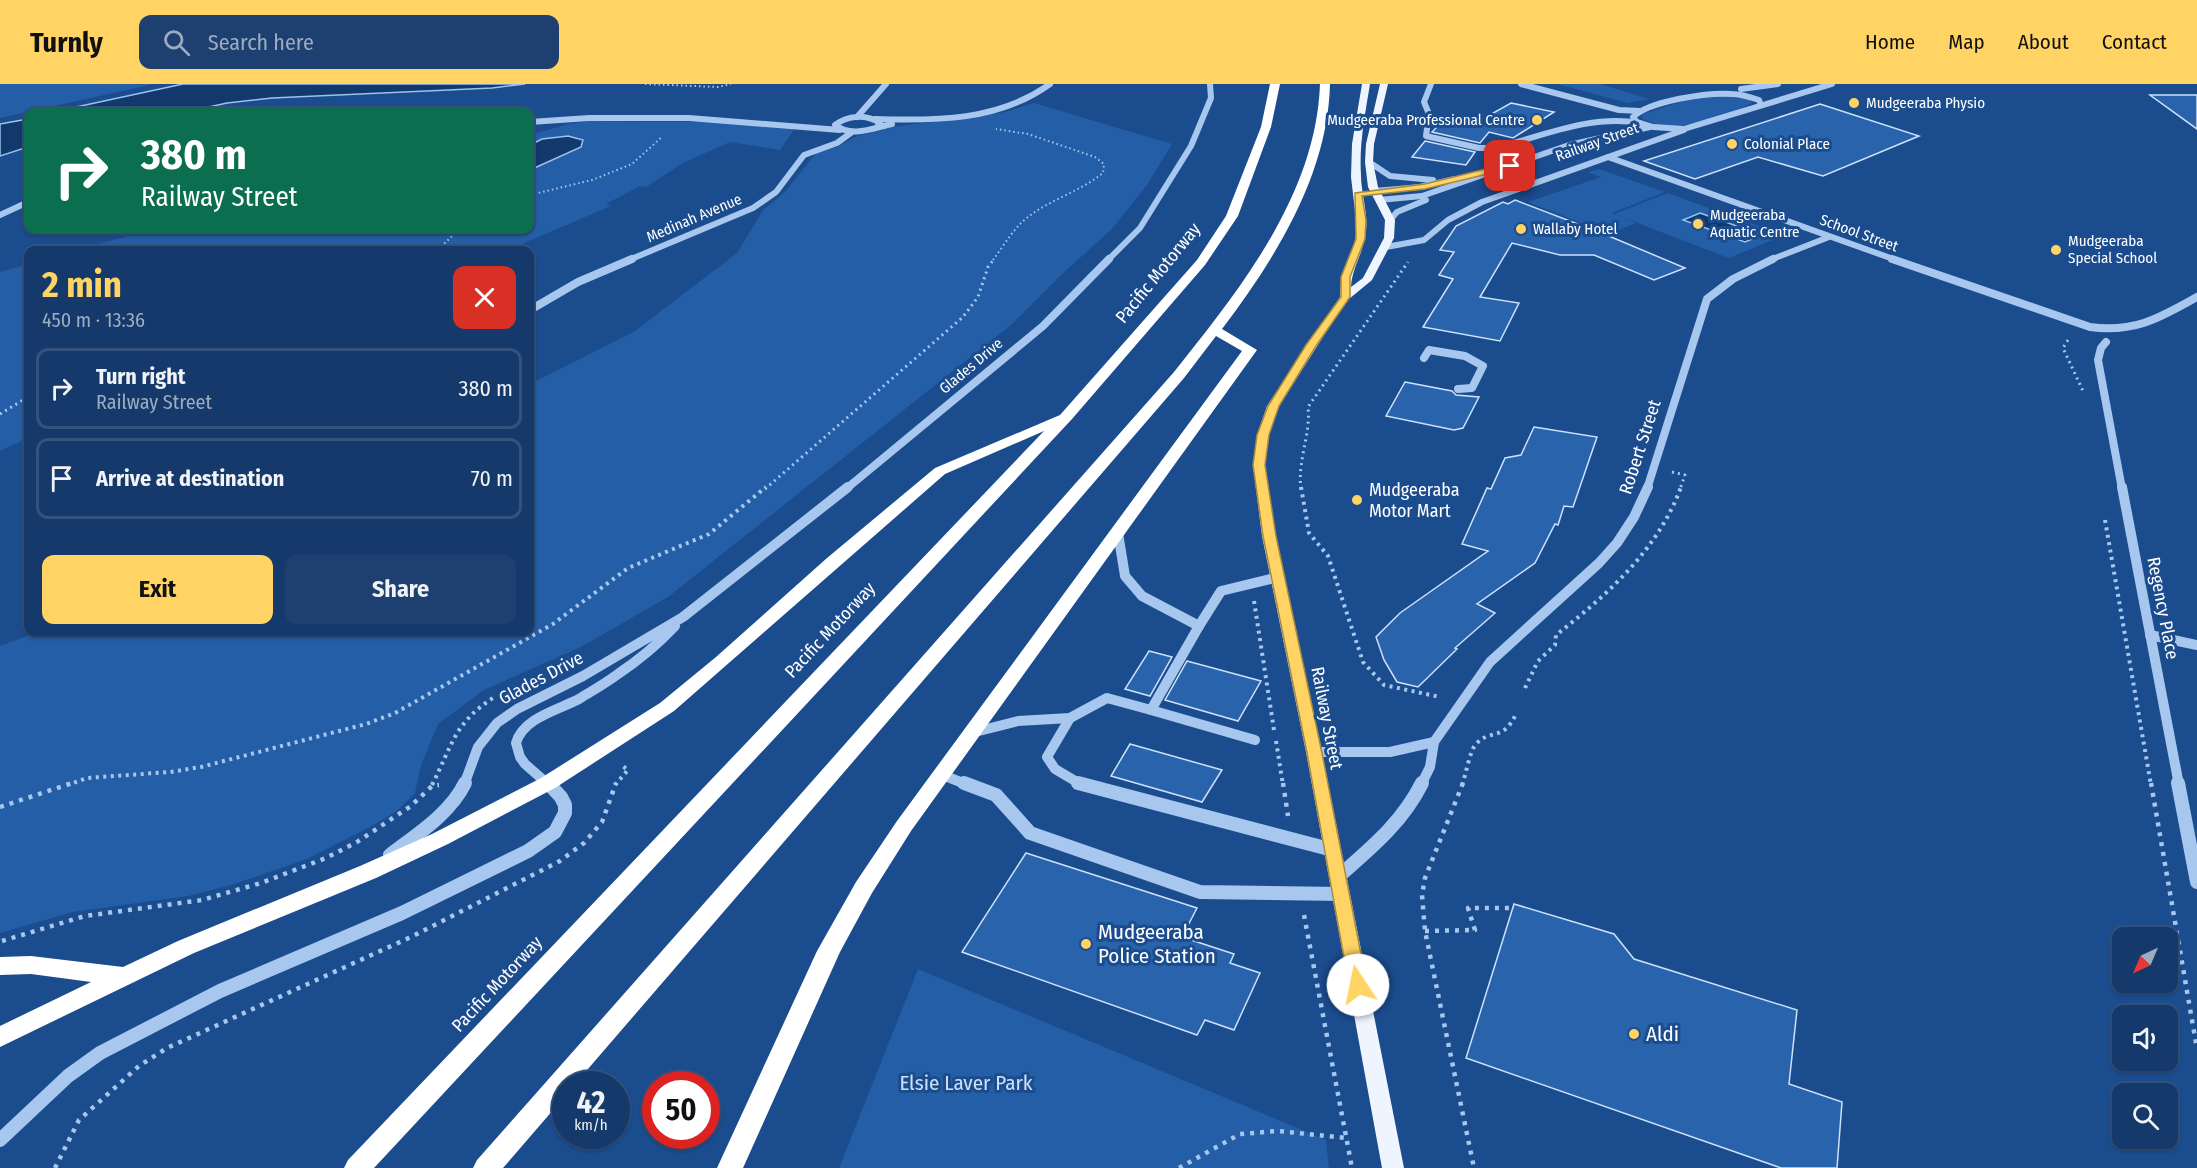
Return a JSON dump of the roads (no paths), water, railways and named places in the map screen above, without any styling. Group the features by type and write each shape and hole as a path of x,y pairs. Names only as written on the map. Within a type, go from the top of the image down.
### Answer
{"highway":[{"name":"Pacific Motorway","path":"357,1168 1067,416 1201,262 1232,216 1266,127 1275,84"},
{"path":"486,1168 1179,375 1215,330 1256,273 1296,200 1317,143 1325,84"},
{"path":"730,1168 829,951 864,888 940,774 975,732 1250,350 1215,330"},
{"path":"0,1037 233,927 368,872 451,833 548,783 601,752 667,707 723,661 940,471 1067,416"},
{"path":"0,966 31,964 85,973 126,976"}],"main road":[{"name":"Railway Street","path":"1346,297 1346,277 1360,239 1356,144 1366,84"},
{"path":"1384,84 1370,144 1369,162 1377,195 1390,220"},
{"path":"1358,194 1377,195"},
{"name":"Railway Street","path":"1390,220 1391,233 1386,247 1367,280 1346,297 1311,345 1273,406 1263,435 1259,465 1269,536 1314,753 1393,1168"}],"street":[{"path":"856,117 886,84"},
{"path":"534,122 598,117 718,120 796,124 852,132 908,120 969,114 1006,107 1033,97 1050,84"},
{"name":"Glades Drive","path":"368,872 450,805 464,785 480,742 502,718 583,676 683,617 873,467 1043,326 1140,228 1191,146 1211,98 1210,84"},
{"path":"1431,84 1424,102 1429,114 1425,136 1479,148 1496,148 1600,120 1628,120"},
{"path":"1521,84 1619,110 1640,111"},
{"name":"Railway Street","path":"1386,247 1424,240 1455,215 1513,190 1675,135 1689,128 1832,84"},
{"name":"Railway Street","path":"1721,87 1746,93 1757,99 1757,94 1776,85"},
{"name":"Railway Street","path":"1607,136 1640,111 1709,90 1721,87 1776,85"},
{"path":"1538,88 1640,123"},
{"path":"1757,99 1761,105"},
{"name":"Railway Street","path":"1634,115 1633,119 1640,123 1655,127 1689,128"},
{"path":"796,124 856,117 908,120"},
{"path":"875,119 880,123 877,127"},
{"path":"840,120 835,125 840,130"},
{"name":"Railway Street","path":"1390,220 1397,212 1490,172 1607,136 1655,127"},
{"name":"Railway Street","path":"1655,127 1659,134 1657,140"},
{"name":"Medinah Avenue","path":"534,308 578,282 753,208 776,192 804,155 837,144 852,132"},
{"name":"School Street","path":"1608,157 2068,321 2102,329 2123,330 2139,327 2197,297"},
{"name":"Railway Street","path":"1369,162 1388,175 1412,179 1439,180 1490,172"},
{"name":"Railway Street","path":"1377,195 1425,187 1476,174"},
{"name":"Railway Street","path":"1377,195 1397,200 1421,196 1467,182"},
{"path":"0,215 24,204"},
{"name":"Robert Street","path":"1338,878 1393,828 1412,803 1430,767 1434,742 1490,662 1599,563 1617,543 1634,517 1650,482 1707,299 1728,282 1744,273 1829,237"},
{"name":"Regency Place","path":"2106,342 2101,348 2098,360 2197,882"},
{"path":"1424,358 1429,350 1471,358 1482,363 1483,366 1472,388 1458,389"},
{"path":"1118,533 1125,576 1142,596 1199,626"},
{"path":"1151,710 1221,591 1279,577"},
{"name":"Glades Drive","path":"548,783 519,757 516,742 520,734 534,721 627,670 658,644 683,617"},
{"path":"2150,635 2197,645"},
{"path":"975,732 1018,721 1070,718 1107,698 1255,740"},
{"path":"1070,718 1047,757 1055,769 1080,784 1333,850"},
{"path":"1314,753 1394,752 1417,749 1434,742"},
{"path":"940,774 996,795 1030,833 1200,892 1341,894"},
{"path":"0,1140 68,1076 128,1037 252,977 430,900 538,845 555,832 565,813 564,801 548,783"}],"place":[{"name":"Mudgeeraba Physio","path":"1854,103"},
{"name":"Mudgeeraba Professional Centre","path":"1537,120"},
{"name":"Colonial Place","path":"1732,144"},
{"name":"Mudgeeraba Aquatic Centre","path":"1698,224"},
{"name":"Wallaby Hotel","path":"1521,229"},
{"name":"Mudgeeraba Special School","path":"2056,250"},
{"name":"Mudgeeraba Motor Mart","path":"1357,500"},
{"name":"Mudgeeraba Police Station","path":"1086,944"},
{"name":"Aldi","path":"1634,1034"}],"park label":[{"name":"Elsie Laver Park","path":"966,1083"}]}
